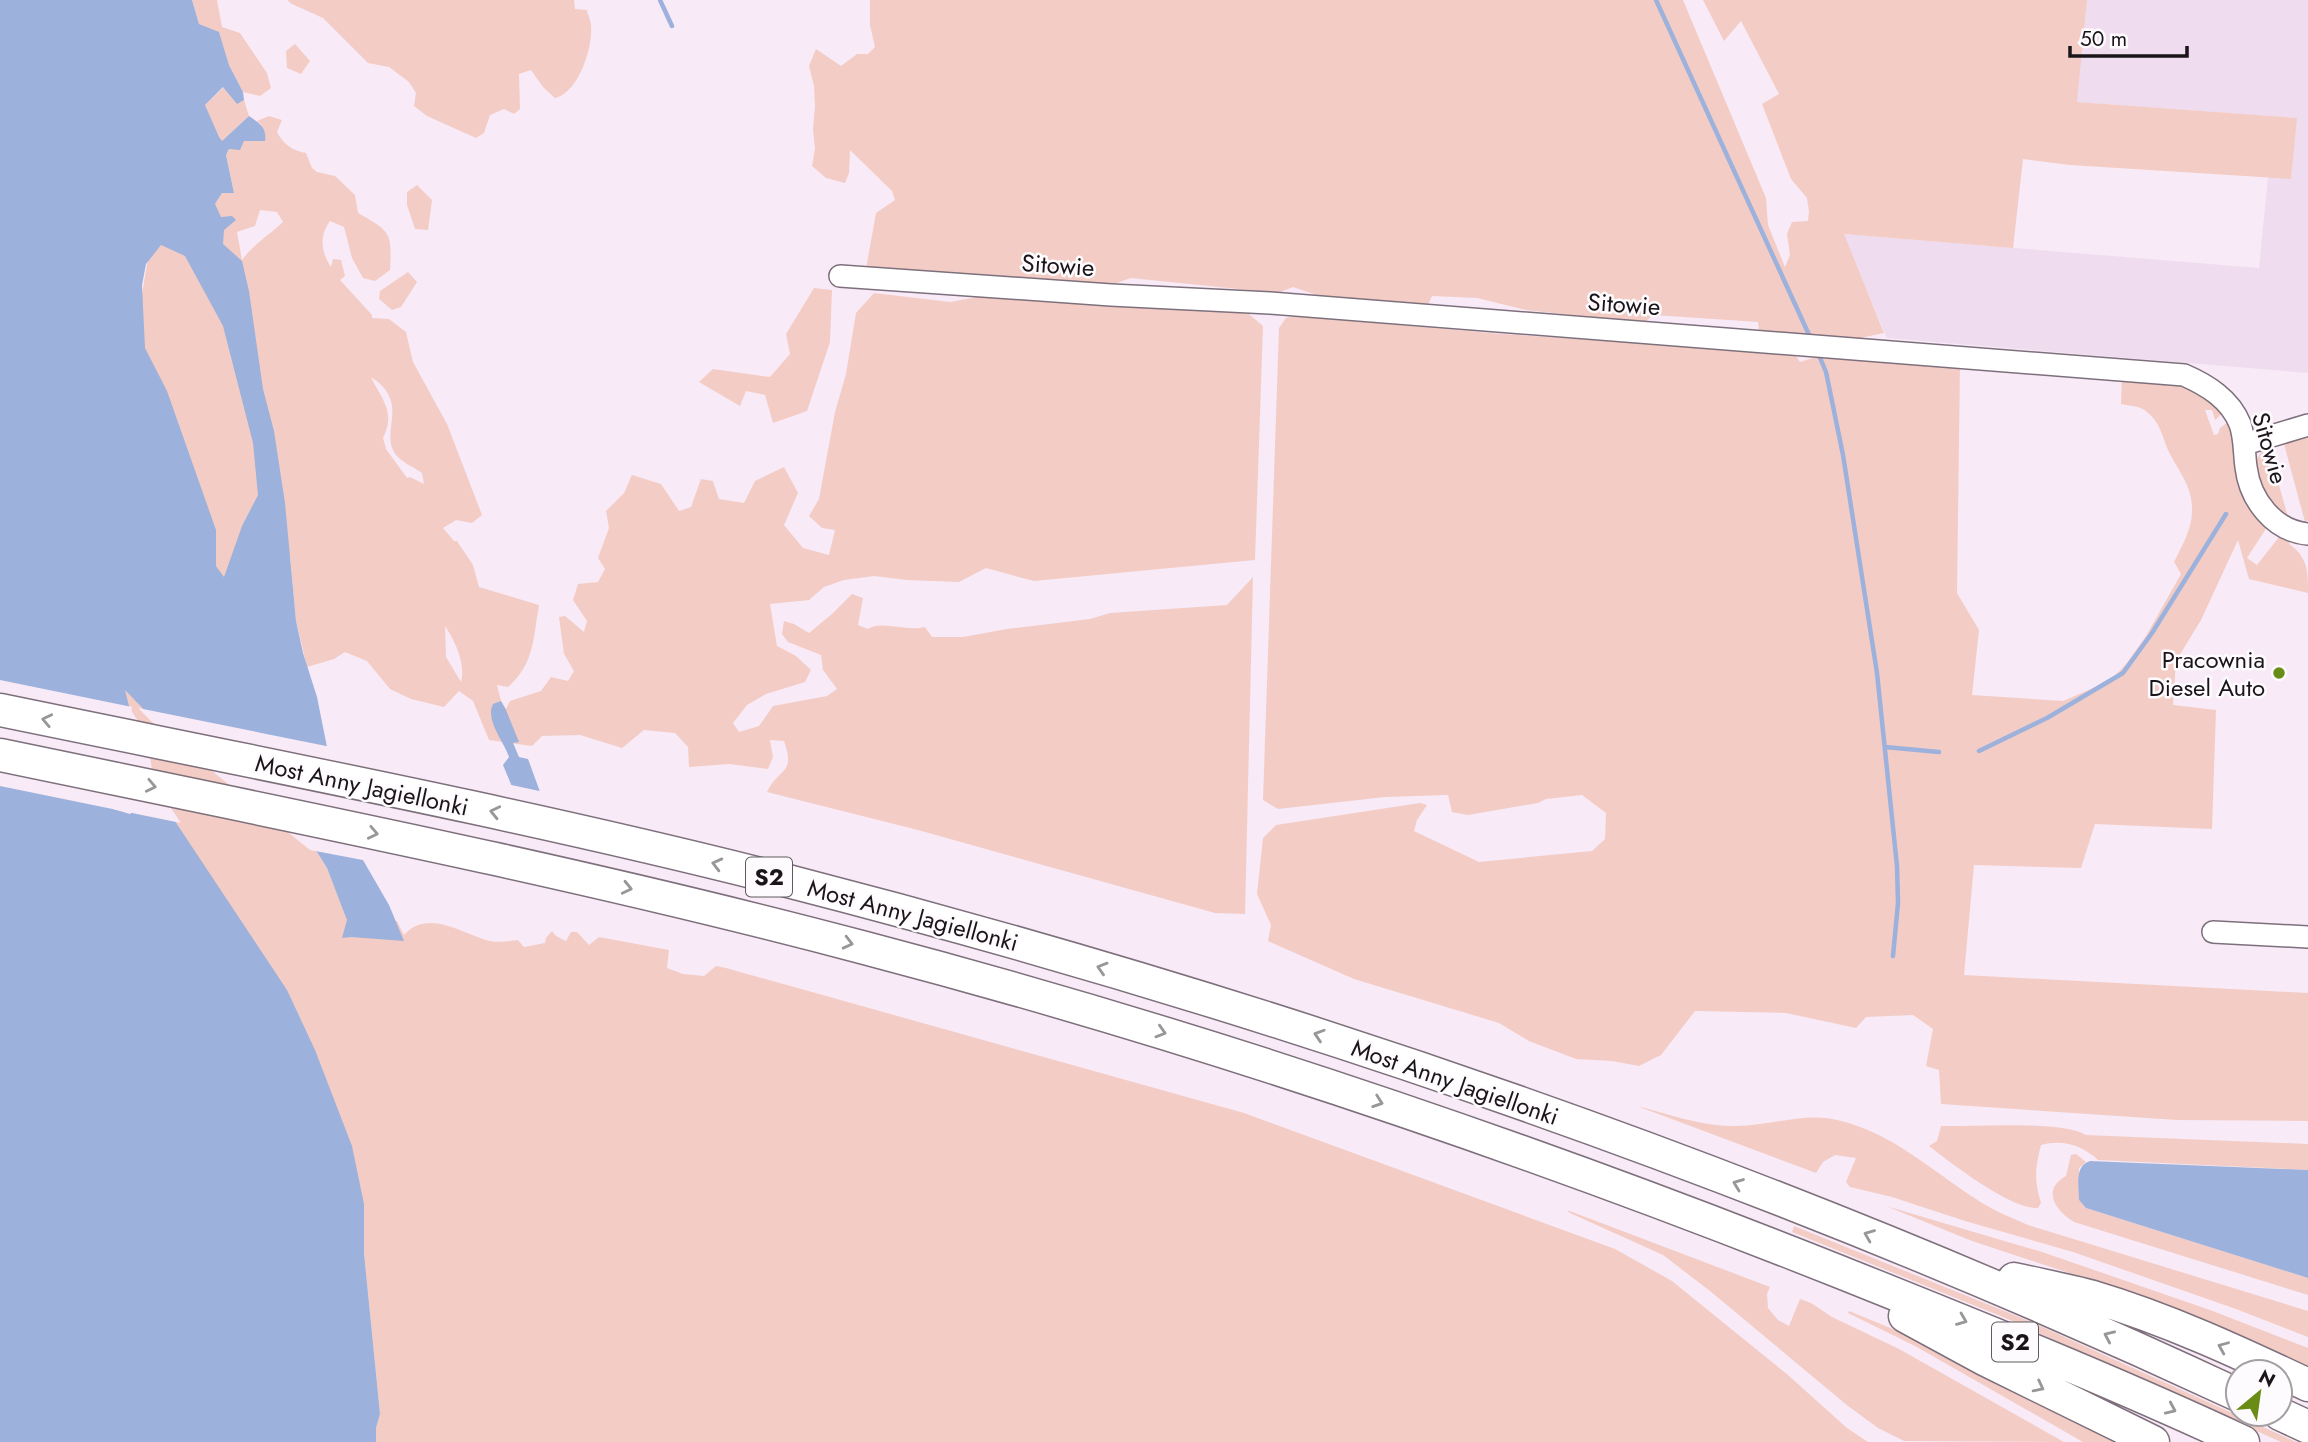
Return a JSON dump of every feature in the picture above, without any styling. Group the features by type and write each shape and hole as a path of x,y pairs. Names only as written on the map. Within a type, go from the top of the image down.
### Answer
{"highway":[{"name":"Most Anny Jagiellonki","path":"0,710 571,829 781,880 1012,941 1219,1003 1419,1068 1619,1138 1932,1261"},
{"name":"Most Anny Jagiellonki","path":"0,755 561,873 774,924 936,967 1094,1012 1319,1082 1519,1150 1784,1250"},
{"path":"1784,1250 1998,1366 2153,1442"},
{"name":"S2","path":"1784,1250 2101,1378 2242,1442"},
{"path":"1932,1261 2104,1301 2200,1337 2308,1385"},
{"name":"S2","path":"1932,1261 2093,1329 2224,1389"}],"street":[{"name":"Sitowie","path":"840,276 1269,303 2184,375 2217,393 2231,408 2245,444 2250,484 2265,512 2287,529 2308,534"},
{"path":"2245,444 2308,425"},
{"path":"2213,932 2308,937"}],"shaded area":[{"path":"192,0 217,0 222,27 240,33 267,73 271,88 260,96 243,92 229,65 219,33 199,24"},
{"path":"287,0 574,0 575,9 587,10 591,35 587,57 571,88 555,98 531,70 519,74 520,109 514,114 504,109 490,115 484,133 476,138 427,116 414,106 416,93 409,82 389,67 368,63 323,18"},
{"path":"870,0 1683,0 1766,198 1768,225 1785,267 1790,255 1787,234 1792,222 1808,221 1809,212 1807,198 1791,179 1762,104 1779,94 1741,21 1724,41 1703,0 2087,0 2077,102 2297,118 2291,179 2070,165 2023,159 2013,248 1844,234 1884,333 1842,342 1759,331 1758,322 1653,315 1644,323 1526,310 1477,298 1432,296 1425,311 1331,300 1293,287 1278,293 1131,278 1105,287 866,269 876,213 895,200 892,191 850,150 849,173 845,183 826,178 812,166 815,149 815,107 809,66 816,49 841,66 857,54 868,54 875,47 870,25"},
{"path":"2087,0 2308,0 2308,373 1887,338 1843,234 2259,268 2268,177 2291,178 2296,118 2076,102"},
{"path":"295,44 310,61 301,74 287,68 286,51"},
{"path":"224,87 237,103 244,100 249,116 222,141 212,140 205,105"},
{"path":"269,116 282,120 277,132 282,140 293,149 306,153 312,168 317,172 335,176 355,195 358,213 387,234 390,270 375,281 363,278 352,258 344,227 330,221 324,232 323,250 331,267 333,259 341,260 345,276 340,280 372,318 389,319 406,332 413,362 447,424 482,515 472,523 456,520 443,528 457,541 473,565 479,587 539,605 534,639 523,669 508,687 497,685 506,709 510,701 541,691 551,677 568,681 574,671 564,654 559,617 565,616 584,632 587,621 573,600 578,584 598,582 605,569 598,558 609,528 606,511 624,493 632,475 661,484 679,511 691,507 701,479 713,481 719,499 744,503 755,481 784,467 798,493 784,525 803,548 829,555 835,530 822,528 809,516 819,499 856,313 874,293 950,302 983,296 1244,310 1263,326 1255,560 1034,581 986,568 959,582 874,576 844,580 824,587 809,600 770,604 777,646 796,656 811,670 805,682 766,694 747,705 733,723 739,732 759,726 773,706 827,696 837,689 823,670 821,655 788,642 782,634 784,621 809,633 852,594 863,598 858,625 868,629 880,626 925,627 932,637 963,637 1090,619 1110,613 1227,605 1253,577 1245,914 1215,913 918,830 767,792 787,765 784,741 770,740 773,757 768,769 729,764 689,767 688,747 675,733 644,730 622,748 580,735 542,736 532,746 489,740 473,701 459,691 444,707 411,699 390,689 367,661 345,652 334,659 307,667 296,621 290,556 241,613 216,566 133,347 152,235 215,204 222,193 234,193 226,155 230,148 244,141 262,125 257,121","holes":["260,210 277,212 283,222 242,260 237,232 255,226","371,377 383,387 390,398 392,448 400,459 422,473 424,484 407,478 386,449 383,438 387,429 388,413","445,626 461,660 461,682 446,657"]},
{"path":"417,185 432,200 428,230 415,229 407,205 407,192"},
{"path":"408,272 417,282 401,307 392,310 379,299 380,291"},
{"path":"814,288 832,290 830,342 807,411 773,423 765,395 746,391 740,406 699,382 713,369 770,377 790,354 786,334"},
{"path":"1296,316 1502,334 1794,353 1800,362 1829,353 1960,363 1957,593 1979,630 1972,695 2063,701 2110,681 2126,664 2146,636 2181,574 2174,562 2192,518 2192,502 2155,420 2142,408 2121,404 2122,376 2179,383 2202,393 2223,413 2215,420 2212,410 2205,410 2214,435 2228,422 2267,527 2247,558 2257,565 2279,537 2290,542 2300,554 2307,572 2308,585 2308,593 2249,579 2238,540 2201,620 2176,661 2173,705 2216,710 2212,829 2095,824 2081,868 1974,865 1964,975 2308,993 2308,1121 2177,1120 1941,1104 1939,1070 1926,1066 1933,1029 1913,1015 1866,1017 1856,1028 1786,1013 1695,1011 1661,1055 1639,1066 1576,1059 1529,1041 1499,1023 1354,979 1268,941 1271,925 1257,894 1263,838 1276,825 1420,803 1427,805 1417,820 1414,831 1479,862 1592,851 1605,839 1606,813 1582,795 1546,799 1538,803 1468,815 1452,812 1448,795 1385,797 1278,809 1263,800 1279,328 1286,318"},
{"path":"2308,432 2308,520 2305,522 2284,441"},
{"path":"2268,446 2288,517 2265,493 2256,473 2260,454"},
{"path":"0,592 87,608 317,852 327,868 348,920 397,921 404,935 413,927 434,923 490,941 518,940 524,947 545,943 552,931 566,941 571,932 577,932 589,945 599,937 669,950 667,968 683,974 704,976 716,966 726,968 1244,1113 1615,1249 1672,1281 1788,1375 1847,1428 1868,1442 376,1442 380,1414 364,1253 155,791 147,735 129,707"},
{"path":"1637,1106 1724,1126 1825,1118 1857,1126 1910,1153 1988,1207 2028,1225 2308,1311 2308,1337 2073,1252 1892,1197 1850,1187 1846,1182 1856,1158 1835,1155 1823,1162 1816,1173"},
{"path":"1941,1126 2038,1126 2074,1130 2086,1135 2308,1144 2308,1170 2098,1160 2085,1150 2072,1145 2049,1143 2041,1145 2037,1161 2036,1181 2041,1203 2038,1208 2026,1207 1997,1194 1929,1146 1937,1141"},
{"path":"2076,1154 2086,1162 2079,1168 2079,1200 2086,1208 2308,1278 2308,1295 2074,1222 2056,1206 2053,1193 2054,1187 2066,1176 2071,1155"},
{"path":"1886,1206 2042,1252 2210,1310 2308,1348 2308,1370 2294,1364 2294,1358 2280,1358 2180,1315 2066,1272 1972,1241"},
{"path":"1567,1210 1770,1287 1767,1294 1768,1308 1778,1320 1789,1326 1800,1299 1811,1303 1832,1317 1899,1349 2064,1442 1904,1441 1878,1428 1848,1406 1663,1255"},
{"path":"1794,1226 2029,1321 2224,1409 2224,1416 2003,1317 1792,1232"},
{"path":"1849,1311 1917,1339 2113,1442 2083,1442 1915,1346 1848,1313"},
{"path":"2250,1428 2265,1428 2296,1442 2281,1442"}],"water":[{"path":"0,0 192,0 199,24 219,32 229,65 243,92 244,100 237,104 223,87 205,105 219,137 222,141 249,116 262,126 265,132 265,141 244,141 240,150 229,149 226,155 234,193 222,193 215,204 221,217 232,216 236,220 224,230 223,244 242,261 249,291 263,389 274,431 285,503 296,621 317,697 327,747 363,860 389,905 404,941 342,938 347,920 327,868 317,852 157,723 125,690 129,706 113,809 130,814 155,791 287,990 315,1050 352,1146 364,1204 364,1253 380,1414 376,1442 0,1442","holes":["161,245 185,256 223,326 253,443 258,495 242,526 224,577 216,566 216,530 167,391 145,348 142,285 146,264"]},
{"path":"501,701 519,742 513,743 519,757 528,759 547,811 521,808 503,765 509,757 491,717 493,704"},
{"path":"2090,1161 2308,1170 2308,1278 2086,1208 2079,1200 2078,1177 2082,1167"}],"pier":[{"path":"0,680 132,707 117,806 129,810 153,788 158,789 181,823 0,786"},
{"path":"138,708 331,747 368,861 310,850 155,725"},
{"path":"507,784 544,792 550,810 518,809"}],"waterway":[{"path":"660,0 672,26"},
{"path":"1656,0 1810,337"},
{"path":"1818,353 1826,372 1843,455 1877,673 1897,866 1898,903 1893,956"},
{"path":"1979,751 2047,718 2123,673 2152,633 2226,514"},
{"path":"1885,747 1939,752"}],"place":[{"name":"Pracownia Diesel Auto","path":"2279,673"}]}
